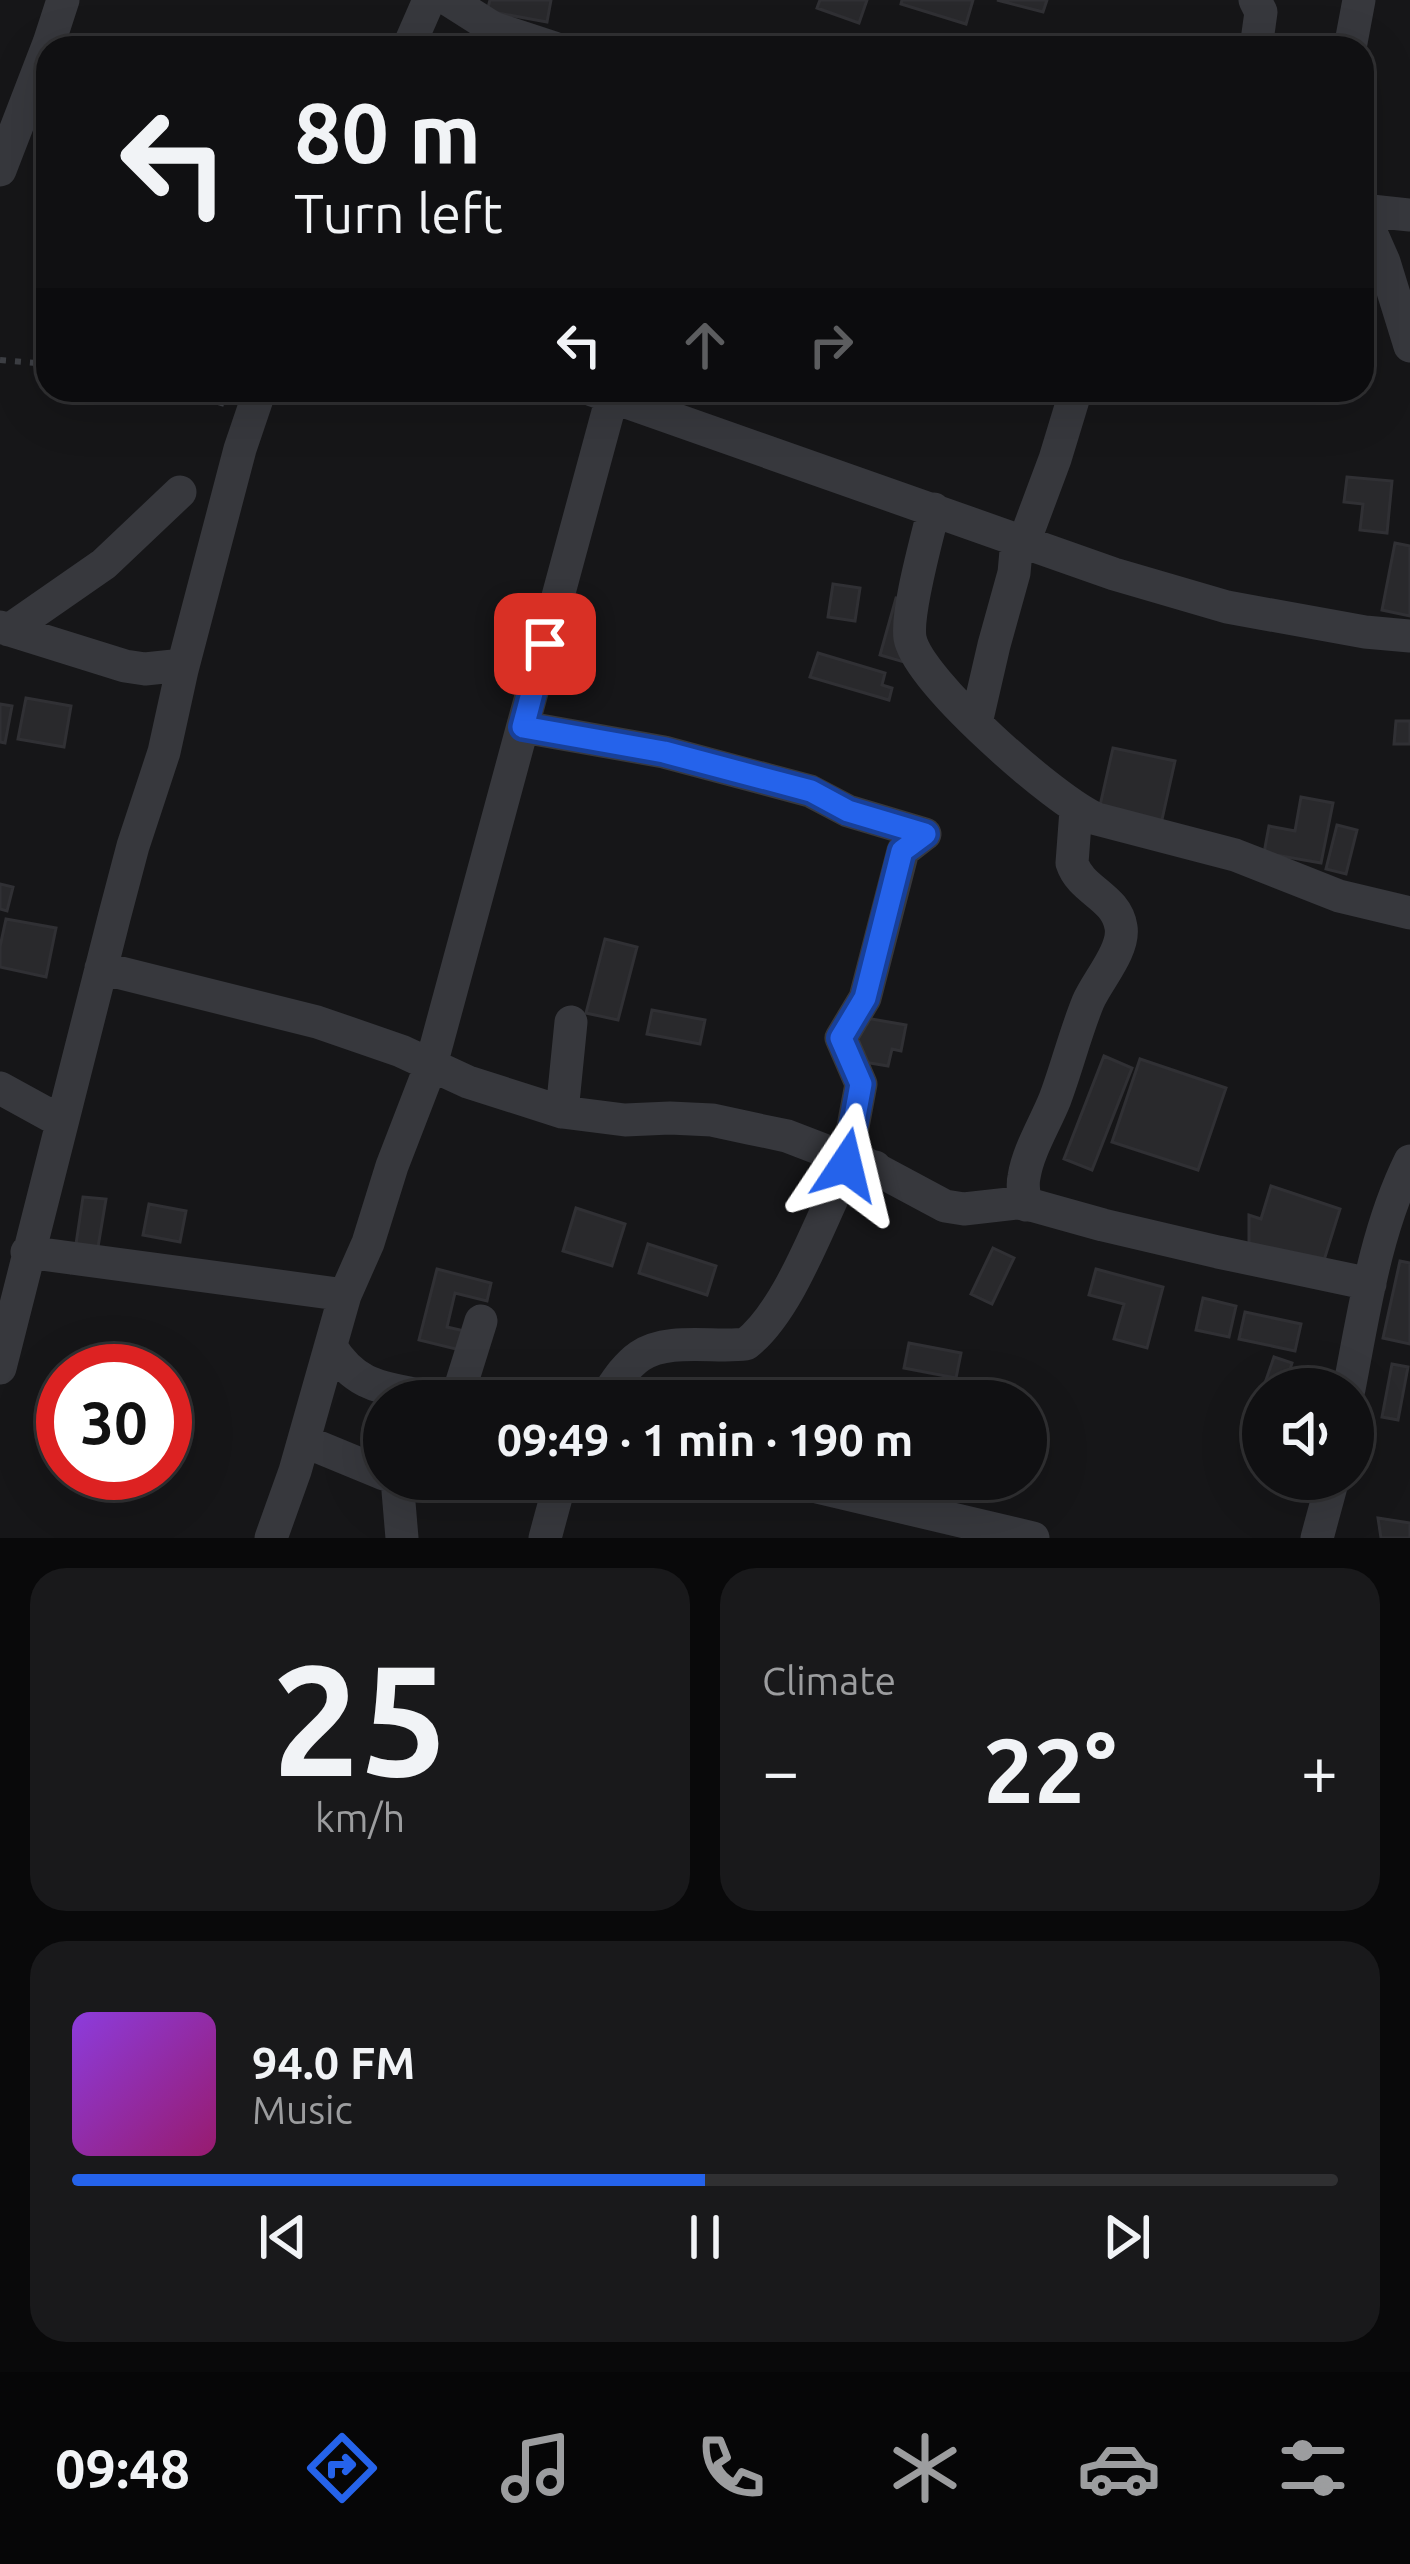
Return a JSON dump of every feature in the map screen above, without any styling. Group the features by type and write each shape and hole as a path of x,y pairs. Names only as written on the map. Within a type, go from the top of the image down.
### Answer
{"street":[{"path":"52,36 63,0"},
{"path":"448,0 493,28 517,36"},
{"path":"1255,0 1261,12 1258,36"},
{"path":"1352,36 1359,0"},
{"path":"0,170 36,79"},
{"path":"1374,212 1410,215"},
{"path":"1374,239 1410,346"},
{"path":"0,1368 133,846 164,752 183,665 255,402"},
{"path":"271,1538 345,1295 431,1065 523,727 600,402"},
{"path":"628,402 1114,574 1227,607 1410,636"},
{"path":"976,723 1020,541 1055,459 1072,402"},
{"path":"4,628 104,564 179,491"},
{"path":"934,509 913,607 911,645 976,723 1023,768 1076,810 1097,819 1235,855 1339,896 1410,913"},
{"path":"4,628 125,665 145,669 183,665"},
{"path":"523,727 664,752 811,791 848,811 925,834 902,851 865,998 841,1038 861,1084 858,1155 782,1300 746,1344 663,1348 643,1354 618,1380"},
{"path":"1018,1194 1087,1006 1122,938 1118,916 1107,899 1075,871 1076,810"},
{"path":"101,968 317,1022 401,1051 468,1082 562,1112 625,1120 712,1120 788,1136 858,1155 945,1206 964,1209 1018,1194 1218,1252 1370,1284"},
{"path":"562,1112 571,1022"},
{"path":"0,1088 62,1122"},
{"path":"1353,1368 1395,1191 1410,1160"},
{"path":"28,1252 345,1295"},
{"path":"463,1380 481,1321"},
{"path":"332,1348 344,1368 365,1380"},
{"path":"304,1441 363,1465"},
{"path":"399,1500 402,1538"},
{"path":"545,1538 555,1500"},
{"path":"872,1500 1033,1538"},
{"path":"1317,1538 1327,1500"}],"path":[{"path":"0,360 36,363"}],"building":[{"path":"490,0 551,0 547,22 487,11"},
{"path":"820,0 867,0 859,23 817,8"},
{"path":"902,0 973,0 966,24 901,4"},
{"path":"997,0 1047,0 1043,12"},
{"path":"1347,477 1392,481 1387,533 1360,530 1363,504 1344,502"},
{"path":"1395,543 1410,546 1410,616 1382,610"},
{"path":"833,584 860,588 855,621 828,617"},
{"path":"896,598 920,605 904,662 880,655"},
{"path":"818,653 885,673 882,685 892,688 889,700 810,677"},
{"path":"26,698 71,706 64,747 18,739"},
{"path":"0,704 12,706 5,743 0,742"},
{"path":"1396,721 1410,721 1410,744 1394,744"},
{"path":"1113,748 1175,761 1159,833 1097,819"},
{"path":"1301,797 1333,803 1321,863 1264,853 1269,826 1295,831"},
{"path":"1337,825 1357,830 1346,874 1326,869"},
{"path":"0,884 13,887 7,911 0,909"},
{"path":"6,919 56,928 46,977 0,967"},
{"path":"605,939 637,947 618,1020 586,1013"},
{"path":"652,1010 705,1020 700,1044 647,1034"},
{"path":"860,1017 906,1025 901,1051 892,1049 888,1066 852,1060"},
{"path":"1104,1056 1132,1068 1092,1170 1064,1159"},
{"path":"1140,1059 1226,1088 1198,1170 1112,1142"},
{"path":"1271,1186 1340,1209 1320,1273 1249,1250 1249,1215 1261,1219"},
{"path":"83,1197 106,1199 98,1247 72,1271"},
{"path":"149,1204 186,1211 180,1242 143,1235"},
{"path":"576,1208 625,1224 612,1266 563,1251"},
{"path":"648,1244 716,1266 707,1295 639,1273"},
{"path":"993,1248 1014,1258 992,1304 971,1294"},
{"path":"1400,1261 1410,1263 1410,1344 1383,1338"},
{"path":"437,1269 491,1283 487,1301 455,1293 447,1327 469,1332 464,1351 419,1340"},
{"path":"1096,1269 1163,1287 1147,1348 1114,1339 1124,1304 1089,1295"},
{"path":"1203,1298 1236,1306 1229,1337 1196,1330"},
{"path":"1245,1312 1301,1324 1295,1351 1239,1339"},
{"path":"909,1343 961,1353 956,1378 904,1368"},
{"path":"1274,1357 1292,1363 1290,1368 1270,1368"},
{"path":"1392,1364 1408,1367 1398,1420 1382,1417"},
{"path":"1378,1518 1410,1523 1410,1538 1381,1538"}],"route":[{"path":"545,644 523,727 664,752 811,791 848,811 925,834 902,851 865,998 841,1038 861,1084 846,1165"}]}
